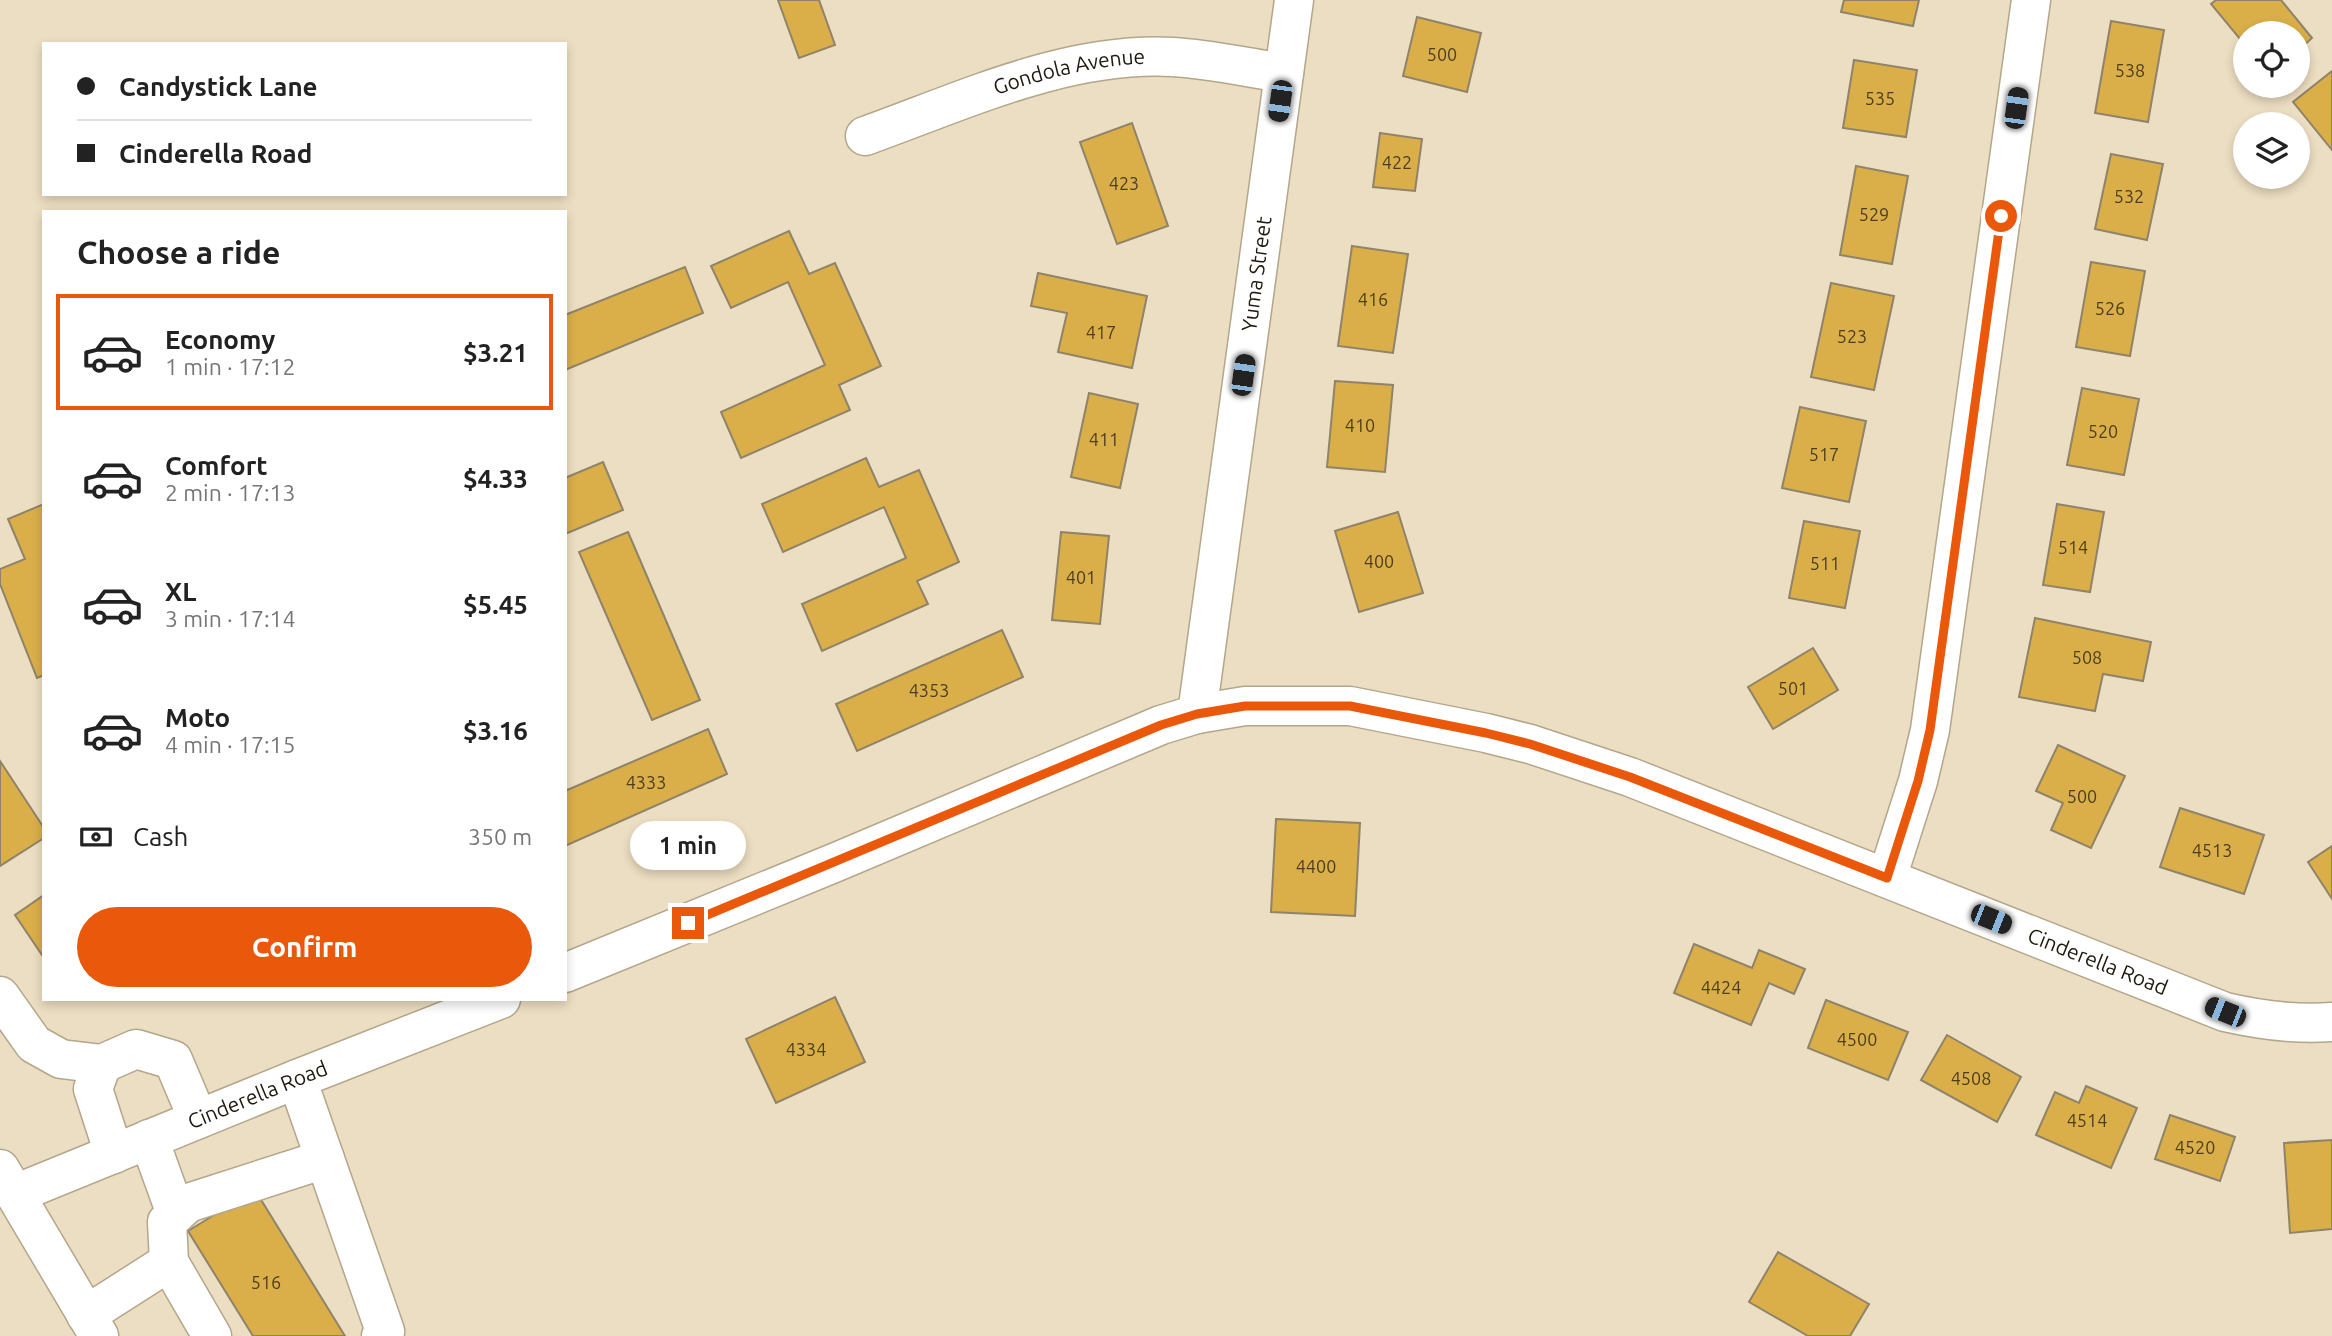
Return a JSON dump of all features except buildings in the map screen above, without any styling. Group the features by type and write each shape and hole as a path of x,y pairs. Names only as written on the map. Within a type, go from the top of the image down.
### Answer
{"street":[{"name":"Yuma Street","path":"1197,714 1294,0"},
{"path":"1887,878 1918,781 1930,730 2031,0"},
{"name":"Gondola Avenue","path":"864,136 1022,80 1082,64 1174,57 1284,73"},
{"name":"Cinderella Road","path":"567,972 1161,725 1197,714 1245,706 1350,706 1530,744 1630,777 2225,1012 2311,1024 2332,1022"},
{"path":"0,996 34,1045 61,1059 102,1064 136,1049 173,1060 198,1119"},
{"name":"Cinderella Road","path":"7,1181 114,1154 496,1001"},
{"path":"102,1064 93,1089 114,1154"},
{"path":"297,1079 385,1331 382,1336"},
{"path":"149,1139 176,1214"},
{"path":"212,1336 169,1262 167,1222 188,1203 325,1159"},
{"path":"7,1181 92,1325 169,1262"}],"route":[{"path":"688,923 1161,725 1197,714 1245,706 1350,706 1530,744 1630,777 1887,878 1918,781 1930,730 2001,216"}]}
